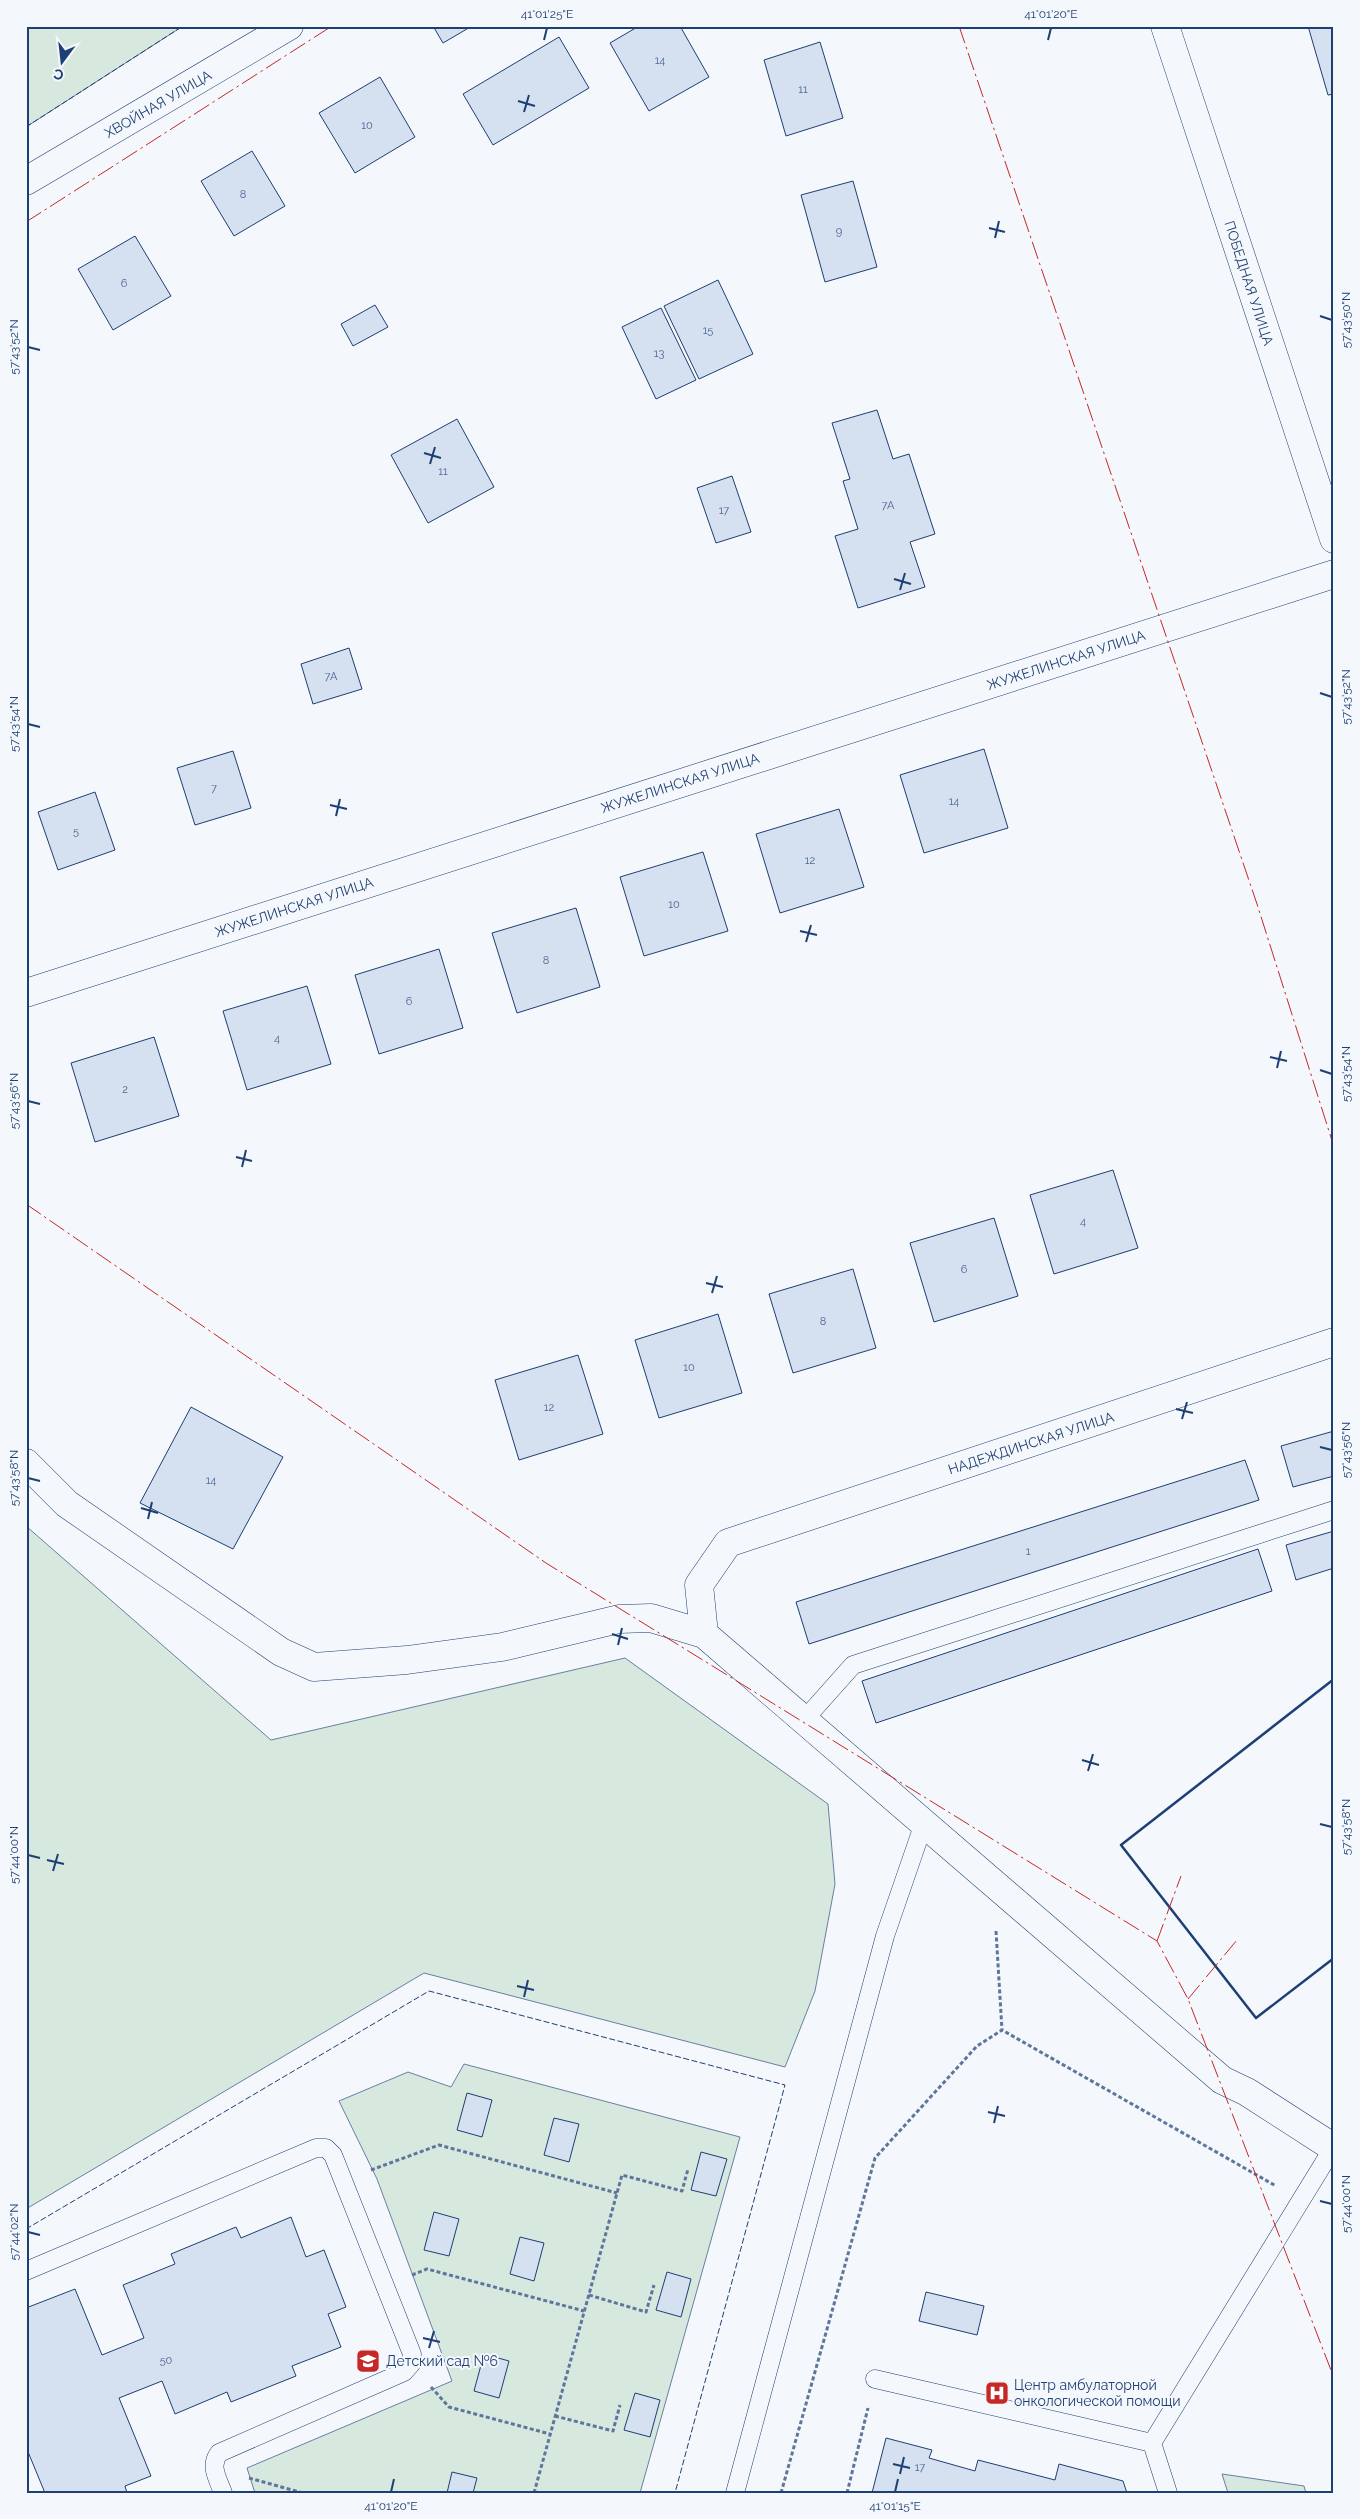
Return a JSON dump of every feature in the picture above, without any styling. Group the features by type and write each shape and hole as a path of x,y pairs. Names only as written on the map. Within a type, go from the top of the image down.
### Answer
{"street":[{"name":"ХВОЙНАЯ УЛИЦА","path":"26,181 289,26"},
{"name":"ПОБЕДНАЯ УЛИЦА","path":"1165,26 1334,539"},
{"name":"ЖУЖЕЛИНСКАЯ УЛИЦА","path":"26,993 1334,574"},
{"name":"НАДЕЖДИНСКАЯ УЛИЦА","path":"704,1634 698,1585 728,1543 1334,1342"},
{"path":"26,1463 67,1504 281,1652 314,1667 407,1660 502,1647 619,1619 651,1618 704,1634 1222,2080 1247,2092 1333,2148"}],"lane":[{"path":"804,1720 853,1665 1334,1510"},
{"path":"735,2493 885,1936 924,1823"},
{"path":"26,2270 316,2148 326,2148 333,2155 412,2354 411,2364 404,2372 219,2453 214,2459 214,2468 223,2493"},
{"path":"1168,2493 1152,2444 1333,2148"},
{"path":"875,2379 1152,2444"}],"path":[{"path":"993,1882 1002,2030"},
{"path":"1002,2030 1301,2200"},
{"path":"781,2493 875,2158 977,2046 1002,2030"},
{"path":"344,2181 439,2145 617,2194"},
{"path":"534,2493 622,2175 682,2191 688,2169"},
{"path":"385,2286 427,2269 584,2311"},
{"path":"589,2295 646,2312 654,2285"},
{"path":"411,2364 449,2407 550,2434"},
{"path":"847,2493 875,2379"},
{"path":"555,2416 613,2431 620,2405"},
{"path":"214,2468 304,2493"}],"shaded area":[{"path":"26,26 183,26 26,127"},
{"path":"26,1526 271,1740 625,1658 828,1804 835,1884 815,1991 785,2067 424,1973 26,2209"},
{"path":"464,2064 740,2137 640,2493 255,2493 247,2468 452,2381 377,2179 339,2101 408,2072 451,2087"},
{"path":"1222,2474 1304,2486 1306,2493 1228,2493"}],"building":[{"path":"433,26 472,26 443,43"},
{"path":"639,26 680,26 709,77 649,111 610,43"},
{"path":"1308,26 1334,26 1334,94 1328,95"},
{"path":"559,37 589,88 493,145 463,94"},
{"path":"820,42 843,118 786,136 764,60"},
{"path":"380,77 415,137 355,173 319,113"},
{"path":"252,151 285,206 234,236 201,181"},
{"path":"853,181 877,267 825,282 801,195"},
{"path":"135,236 171,296 113,330 78,269"},
{"path":"718,280 753,354 699,379 664,306"},
{"path":"375,305 388,327 353,346 341,324"},
{"path":"661,308 696,380 656,399 622,327"},
{"path":"877,410 893,459 909,454 935,534 910,542 925,587 858,608 835,536 858,529 843,481 850,479 832,423"},
{"path":"457,419 494,487 428,523 391,455"},
{"path":"732,476 751,532 716,543 697,488"},
{"path":"349,648 362,689 313,704 301,664"},
{"path":"984,749 1008,828 924,853 900,775"},
{"path":"233,751 251,808 195,825 177,768"},
{"path":"95,792 115,850 58,870 38,812"},
{"path":"839,809 864,887 780,913 756,834"},
{"path":"703,852 728,931 644,956 620,877"},
{"path":"576,908 600,987 517,1013 492,933"},
{"path":"439,949 463,1028 379,1054 355,975"},
{"path":"307,986 331,1064 247,1090 223,1011"},
{"path":"154,1037 179,1116 95,1142 71,1063"},
{"path":"1113,1170 1138,1248 1054,1274 1030,1195"},
{"path":"994,1218 1018,1296 934,1322 910,1243"},
{"path":"853,1269 876,1348 793,1373 769,1294"},
{"path":"718,1314 742,1393 659,1418 635,1340"},
{"path":"578,1355 603,1434 519,1460 495,1380"},
{"path":"191,1407 283,1457 233,1549 140,1503"},
{"path":"1334,1431 1334,1476 1293,1487 1281,1446"},
{"path":"1245,1460 1259,1500 809,1644 796,1602"},
{"path":"1334,1531 1334,1568 1296,1580 1286,1545"},
{"path":"1258,1549 1272,1591 876,1723 862,1681"},
{"path":"467,2093 492,2100 482,2137 457,2130"},
{"path":"554,2118 579,2124 569,2162 544,2155"},
{"path":"701,2152 727,2159 716,2196 691,2190"},
{"path":"434,2212 459,2219 449,2256 424,2250"},
{"path":"291,2217 306,2257 324,2250 346,2307 328,2314 341,2347 292,2366 296,2376 231,2402 227,2392 175,2414 162,2381 119,2398 151,2476 125,2486 127,2493 45,2493 26,2447 26,2308 75,2289 102,2355 144,2338 123,2285 175,2264 171,2254 236,2227 241,2238"},
{"path":"520,2237 544,2243 534,2281 510,2274"},
{"path":"667,2272 691,2279 681,2317 656,2310"},
{"path":"926,2292 984,2306 977,2335 919,2321"},
{"path":"484,2354 509,2361 499,2398 474,2391"},
{"path":"635,2393 660,2400 650,2437 624,2430"},
{"path":"886,2438 932,2450 929,2458 975,2471 978,2460 1055,2480 1059,2464 1123,2481 1127,2493 872,2493"},
{"path":"452,2472 477,2478 473,2493 447,2493"}],"fence":[{"path":"26,127 183,26"},
{"path":"26,2229 429,1991 785,2085 675,2493"}],"wall":[{"path":"1334,1679 1121,1845 1256,2018 1334,1958"}],"power":[{"path":"26,222 332,26"},
{"path":"959,26 1257,904 1334,1147"},
{"path":"26,1204 546,1563 1157,1941 1188,1999 1334,2378"},
{"path":"1157,1941 1181,1876"},
{"path":"1188,1999 1237,1940"}],"place":[{"name":"Детский сад №6","path":"368,2361"},
{"name":"Центр амбулаторной онкологической помощи","path":"997,2393"}]}
